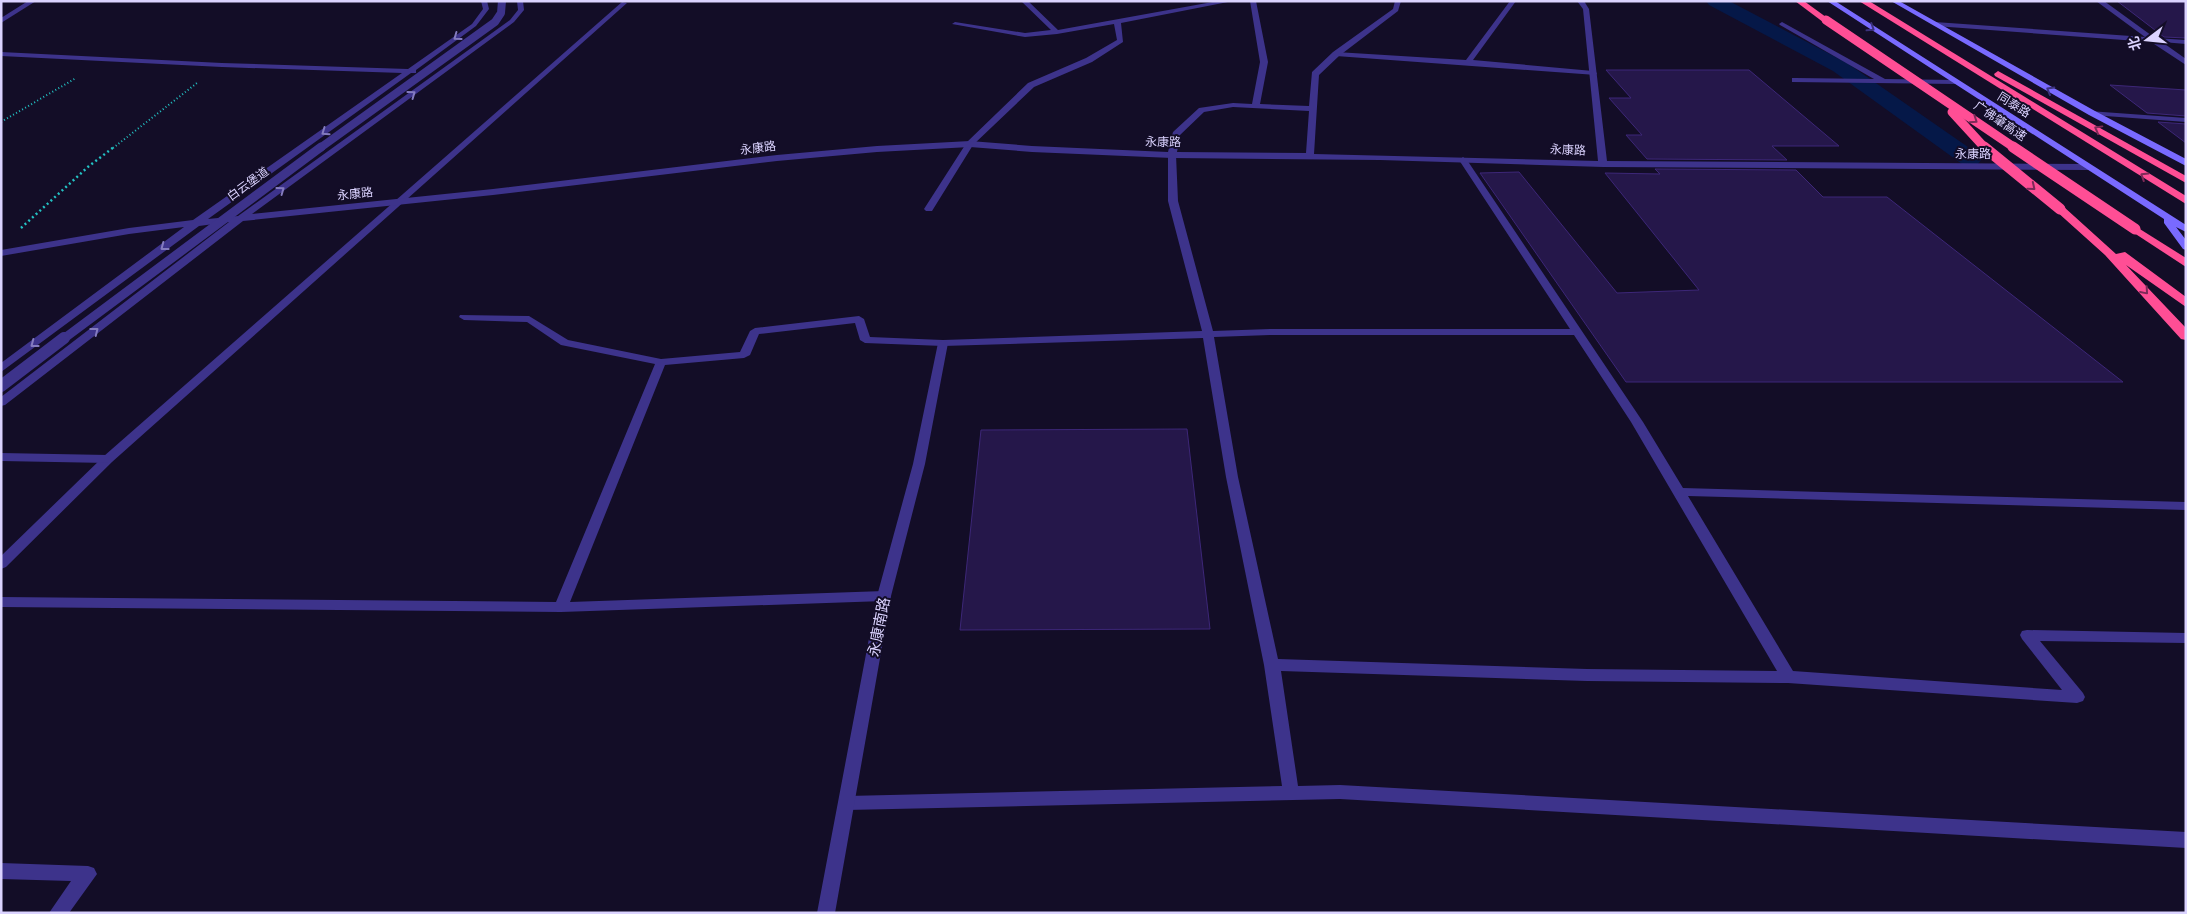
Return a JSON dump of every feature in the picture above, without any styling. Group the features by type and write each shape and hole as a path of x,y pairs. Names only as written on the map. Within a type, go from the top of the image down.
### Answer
{"highway":[{"name":"广佛肇高速","path":"1798,1 2186,263"},
{"name":"广佛肇高速","path":"1864,1 2186,202"},
{"path":"1864,1 2061,108 2186,180"},
{"path":"1934,93 1986,149 2060,209 2186,303"},
{"path":"2060,209 2109,253 2186,336"}],"main road":[{"name":"同泰路","path":"1830,1 2186,229"},
{"path":"1894,1 2092,113 2186,163"},
{"path":"2163,214 2186,247"}],"street":[{"path":"1,21 33,1"},
{"path":"1,369 196,223 474,24 486,9 484,1"},
{"name":"白云堡道","path":"1,386 247,200 496,22 501,13 502,1"},
{"path":"1,403 241,218 512,21 521,10 520,1"},
{"path":"1024,1 1057,32"},
{"path":"955,24 1025,35 1057,32 1230,1"},
{"path":"1253,1 1264,62 1256,105"},
{"path":"1310,156 1315,74 1336,54 1396,10 1398,1"},
{"path":"1468,62 1513,1"},
{"path":"1580,1 1586,9 1603,164"},
{"path":"2099,1 2186,62"},
{"path":"1,564 108,459 624,3"},
{"path":"929,209 970,144 1031,85 1088,60 1121,41 1118,20"},
{"path":"1782,24 1884,81"},
{"path":"1935,24 2186,42"},
{"path":"1,54 222,65 443,72"},
{"path":"1336,54 1468,62 1593,74"},
{"path":"1794,80 1956,82"},
{"path":"1291,793 1272,665 1232,477 1208,332 1173,201 1172,155 1176,134 1202,110 1233,105 1313,108"},
{"path":"2092,113 2186,120"},
{"name":"永康路","path":"1,253 129,231 196,223 777,158 970,144 1032,149 1172,155 1310,156 1603,164 2089,167"},
{"path":"1463,160 1638,422 1788,678"},
{"path":"464,317 529,319 565,343 661,362 744,356 755,331 859,319 865,340 943,343 1208,332 1577,332"},
{"name":"永康南路","path":"826,913 884,596 919,464 943,343"},
{"path":"561,607 661,362"},
{"path":"1,457 108,459"},
{"path":"1679,492 2186,506"},
{"path":"1,602 561,607 884,596"},
{"path":"1272,665 1587,675 1788,678 2077,697 2027,635 2186,638"},
{"path":"847,803 1340,792 2186,840"},
{"path":"1,871 88,874 58,913"}],"path":[{"path":"1,122 107,60"},
{"path":"16,233 89,166 222,65"}],"building":[{"path":"2117,1 2186,1 2186,38 2164,37"},
{"path":"1606,70 1749,70 1839,146 1772,146 1787,160 1647,159 1626,135 1642,135 1609,98 1631,98"},
{"path":"2110,85 2186,90 2186,116 2147,113"},
{"path":"2158,122 2186,124 2186,143"},
{"path":"1655,169 1796,170 1823,197 1887,197 2123,382 1626,382 1480,173 1519,172 1617,293 1699,290 1605,173 1660,174"},
{"path":"1187,429 1210,629 960,630 981,430"}],"waterway":[{"path":"1715,1 1840,67 1970,159"}]}
